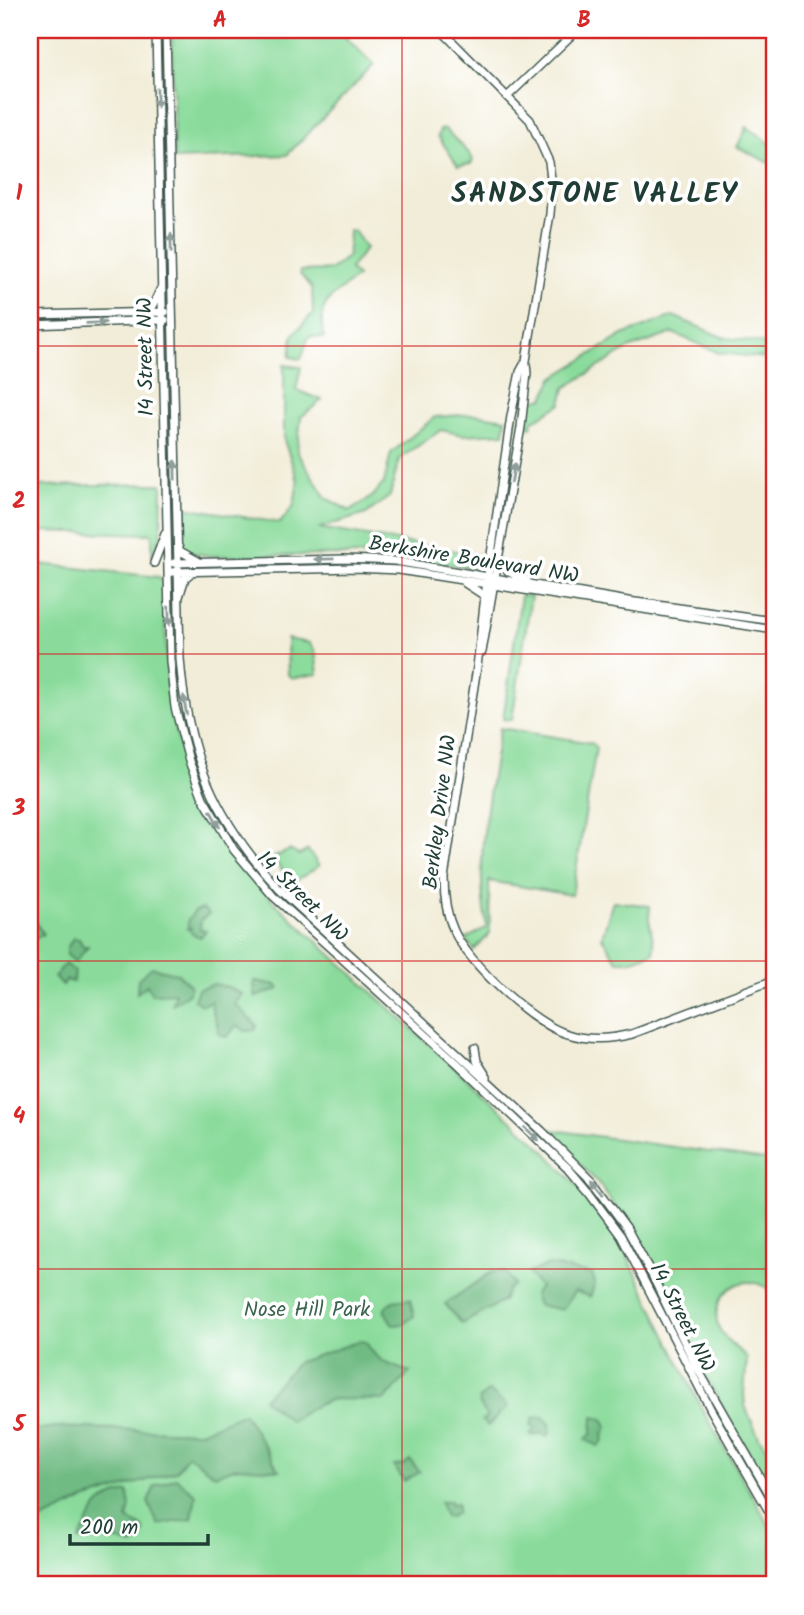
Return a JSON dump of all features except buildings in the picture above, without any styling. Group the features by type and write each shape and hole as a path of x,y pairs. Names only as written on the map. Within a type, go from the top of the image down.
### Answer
{"main road":[{"name":"14 Street NW","path":"156,30 167,563 172,572 177,600 181,682 190,735 212,794 241,844 279,888 574,1161 592,1181 626,1227 696,1366 774,1502"},
{"name":"14 Street NW","path":"166,30 176,562 172,572 170,661 175,707 189,761 203,797 219,827 251,872 273,896 457,1063 568,1168 589,1193 627,1246 710,1409 774,1520"},
{"path":"441,30 530,120 549,162 552,187 526,361 521,427 499,559 491,581"},
{"path":"508,96 577,30"},
{"path":"147,312 156,301 162,286"},
{"path":"30,315 147,312 162,316"},
{"path":"30,325 173,316"},
{"path":"491,581 511,416 520,372 526,361"},
{"path":"154,563 167,530"},
{"path":"175,538 180,551 199,562"},
{"name":"Berkshire Boulevard NW","path":"167,563 369,559 395,561 491,581 774,630"},
{"path":"499,559 509,572 540,586"},
{"name":"Berkshire Boulevard NW","path":"172,572 377,568 540,586 774,621"},
{"path":"177,600 185,578 193,572"},
{"path":"455,578 485,596"},
{"name":"Berkley Drive NW","path":"491,581 485,596 478,659 444,878 449,920 470,958 543,1024 567,1034 587,1038 609,1039 632,1034 774,980"},
{"name":"Berkley Drive NW","path":"478,659 482,653 491,581"},
{"path":"475,1048 477,1061 486,1075 487,1082"}],"green space":[{"path":"172,30 338,30 374,65 287,155 174,159"},
{"path":"747,127 774,146 774,165 737,147"},
{"path":"445,129 470,154 473,160 471,164 458,166 438,136 440,130"},
{"path":"349,230 354,231 366,248 350,269 357,277 333,296 324,308 324,338 309,336 301,359 290,357 293,335 313,313 312,288 300,271 331,270 348,256"},
{"path":"673,316 722,337 774,345 774,359 719,353 673,333 628,349 565,388 561,404 533,421 531,427 524,426 528,402 544,398 553,378 623,335"},
{"path":"284,365 301,367 296,390 322,400 301,417 297,452 326,498 350,511 373,496 384,483 391,453 435,417 475,414 506,419 504,433 463,435 441,430 399,459 390,496 366,514 319,528 486,556 482,565 473,568 393,556 212,556 185,552 181,547 178,506 280,523 294,505 298,481 284,440"},
{"path":"162,484 161,536 152,558 152,534 30,531 30,486"},
{"name":"Nose Hill Park","path":"30,563 159,577 164,584 167,668 173,718 188,770 210,817 239,860 273,901 541,1147 591,1201 626,1253 703,1411 774,1533 774,1585 30,1585"},
{"path":"521,595 531,596 512,720 503,719"},
{"path":"287,639 309,643 315,651 318,674 293,678 288,675"},
{"path":"500,728 592,743 596,748 572,895 489,881 490,934 474,950 466,939 487,927 483,902 482,852"},
{"path":"290,850 299,855 308,850 319,866 297,880 289,878 272,858"},
{"path":"30,899 43,934 33,940 33,949 30,951"},
{"path":"613,901 650,906 653,953 630,961 617,961 602,937"},
{"path":"203,909 209,914 201,920 200,929 206,931 200,937 191,933 191,928 188,929 188,920 195,911"},
{"path":"73,938 79,939 83,946 88,946 75,962 67,955 67,948"},
{"path":"65,964 75,972 73,982 66,980 63,986 54,977"},
{"path":"152,967 178,974 190,985 189,993 172,1004 175,993 152,994 147,985 137,993 138,979"},
{"path":"254,981 276,985 279,989 255,997"},
{"path":"215,984 242,994 235,1004 257,1026 255,1030 245,1031 237,1025 227,1037 219,1034 211,1001 202,1005 194,1000 198,989"},
{"path":"546,1129 774,1161 774,1292 756,1283 740,1283 721,1298 717,1322 723,1334 747,1358 745,1406 759,1438 774,1458 774,1496 698,1364 648,1257 599,1184"},
{"path":"549,1265 592,1274 595,1283 590,1297 575,1291 562,1310 538,1305 534,1294 540,1287 528,1273"},
{"path":"501,1271 507,1274 514,1285 508,1289 503,1301 462,1324 445,1304 492,1272"},
{"path":"410,1299 414,1316 403,1324 393,1325 384,1310 393,1301"},
{"path":"360,1341 366,1342 384,1362 410,1372 385,1400 333,1399 290,1421 263,1399 298,1362"},
{"path":"489,1391 508,1406 488,1426 482,1421 487,1416 479,1399"},
{"path":"244,1413 279,1470 237,1467 215,1475 188,1455 176,1471 84,1500 38,1522 30,1510 30,1431 54,1427 200,1432"},
{"path":"543,1417 550,1424 549,1435 545,1436 543,1433 533,1436 530,1434 536,1428 531,1426 533,1418"},
{"path":"593,1417 603,1419 607,1426 604,1440 598,1446 586,1439 592,1433"},
{"path":"410,1460 420,1472 404,1481 394,1466 403,1465"},
{"path":"176,1478 196,1495 192,1519 158,1525 148,1502 155,1486"},
{"path":"128,1492 130,1507 127,1519 143,1527 144,1533 133,1545 108,1538 79,1540 96,1508 108,1498"},
{"path":"450,1501 451,1505 457,1504 457,1513 445,1517 440,1502"}],"district":[{"name":"SANDSTONE VALLEY","path":"595,192"}]}
